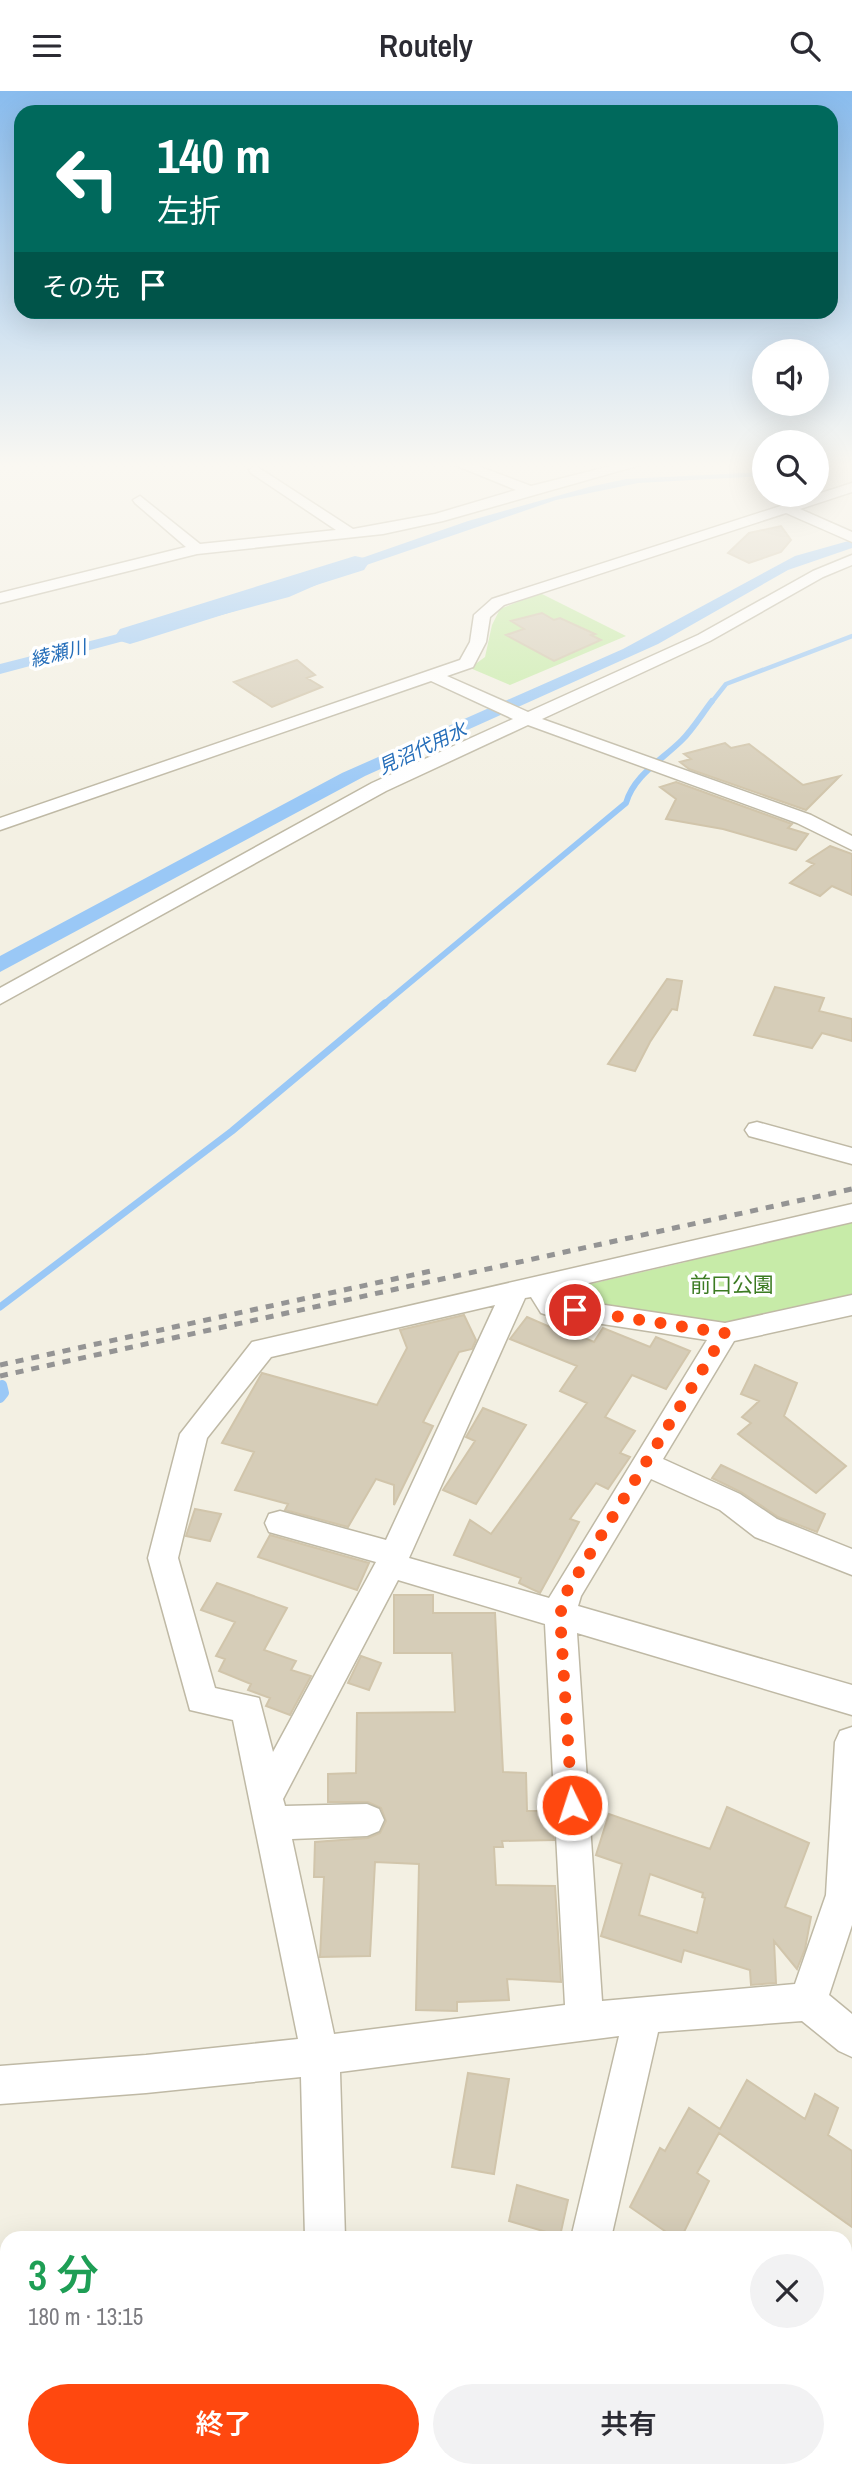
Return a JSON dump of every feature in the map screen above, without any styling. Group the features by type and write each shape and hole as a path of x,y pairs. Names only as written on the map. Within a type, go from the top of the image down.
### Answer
{"street":[{"path":"0,598 95,574"},
{"path":"0,824 467,663 478,642 482,615 498,601 581,574"},
{"path":"0,997 379,787 522,716 704,638 817,574"},
{"path":"434,676 522,716 792,815 852,845"},
{"path":"757,1129 852,1156"},
{"path":"325,2231 320,2056 247,1708 202,1700 163,1558 194,1434 262,1349 852,1213"},
{"path":"526,1290 550,1306 725,1333 852,1305"},
{"path":"267,1811 526,1290"},
{"path":"585,2021 560,1615 566,1593 725,1333"},
{"path":"645,1464 730,1502 766,1528 852,1562"},
{"path":"280,1523 560,1615 852,1700"},
{"path":"808,2002 844,1895 852,1742"},
{"path":"267,1811 367,1820"},
{"path":"0,2085 69,2082 320,2056 585,2021 808,2002 852,2038"},
{"path":"593,2231 643,2016"}],"green space":[{"path":"540,593 626,636 510,685 470,668 485,657 492,625 500,609"},
{"name":"前口公園","path":"852,1218 852,1294 722,1325 565,1301 564,1290 686,1262 691,1254"}],"water":[{"path":"315,574 341,574 289,597 0,674 0,664 212,610"},
{"name":"見沼代用水","path":"761,574 780,574 658,644 365,776 0,972 0,956 342,773 623,649"}],"building":[{"path":"542,613 595,634 591,635 601,640 554,661 506,635 524,629 511,621"},
{"path":"297,660 315,675 307,678 322,687 272,707 234,682"},
{"path":"725,743 731,748 749,744 803,785 840,776 806,810 689,769 680,762 691,759 684,754"},
{"path":"676,782 792,824 788,828 808,834 796,850 723,829 666,819 676,799 660,787"},
{"path":"830,846 852,854 852,895 832,886 820,896 790,883 814,864 807,861"},
{"path":"667,979 682,981 677,1010 672,1009 635,1071 608,1064"},
{"path":"775,987 824,998 819,1011 852,1019 852,1041 822,1033 812,1048 754,1035"},
{"path":"464,1315 476,1340 472,1349 459,1352 423,1422 433,1426 394,1505 394,1485 376,1479 348,1527 285,1510 288,1504 235,1490 254,1452 222,1443 262,1373 377,1405 407,1348 400,1330"},
{"path":"527,1317 594,1342 603,1328 650,1347 656,1337 690,1351 666,1389 632,1375 605,1417 635,1431 620,1453 630,1457 608,1489 596,1483 570,1519 579,1522 540,1593 519,1583 521,1578 454,1555 470,1520 491,1534 587,1403 560,1391 577,1366 510,1339"},
{"path":"755,1365 797,1383 784,1416 846,1466 816,1493 738,1434 751,1423 742,1417 759,1401 741,1394"},
{"path":"483,1408 526,1425 476,1504 443,1490 475,1441 466,1437"},
{"path":"721,1465 825,1514 817,1532 778,1517 741,1492 712,1478"},
{"path":"195,1509 221,1514 210,1541 186,1536"},
{"path":"270,1535 369,1563 357,1590 258,1557"},
{"path":"217,1583 287,1608 264,1650 296,1661 291,1670 311,1676 290,1715 266,1706 270,1698 248,1690 251,1684 219,1671 225,1659 216,1656 235,1622 201,1610"},
{"path":"394,1595 433,1595 433,1613 495,1613 503,1772 526,1773 527,1811 551,1811 554,1840 502,1841 503,1847 494,1847 496,1885 555,1886 561,1982 507,1979 509,2000 457,2002 457,2011 416,2010 419,1864 375,1862 370,1956 320,1957 324,1877 314,1877 315,1842 368,1838 380,1833 386,1821 381,1808 368,1802 328,1802 328,1774 356,1773 357,1713 455,1712 452,1653 394,1653"},
{"path":"361,1656 381,1663 369,1690 348,1683"},
{"path":"727,1807 809,1843 785,1907 811,1917 805,1949 797,1969 774,1941 776,1983 751,1985 750,1970 684,1950 681,1962 601,1936 622,1864 596,1855 609,1814 710,1849","holes":["650,1874 703,1893 702,1897 705,1898 697,1933 639,1915"]},
{"path":"468,2073 509,2079 494,2174 452,2167"},
{"path":"747,2080 805,2119 815,2094 838,2108 828,2135 852,2151 852,2227 719,2133 697,2173 709,2181 684,2231 665,2231 630,2207 660,2148 665,2151 689,2108 720,2129"},
{"path":"517,2185 568,2200 561,2231 543,2231 509,2221"}],"waterway":[{"name":"綾瀬川","path":"130,635 322,574"},
{"path":"711,703 726,684 852,636"},
{"path":"383,1005 626,803 635,784 686,736 712,701"},
{"path":"0,1307 232,1131 385,1003"},
{"path":"0,1398 4,1393 2,1385"}],"railway":[{"path":"0,1376 852,1189"},
{"path":"0,1365 431,1271"}],"route":[{"path":"572,1805 560,1615 566,1593 725,1333 575,1310"}]}
